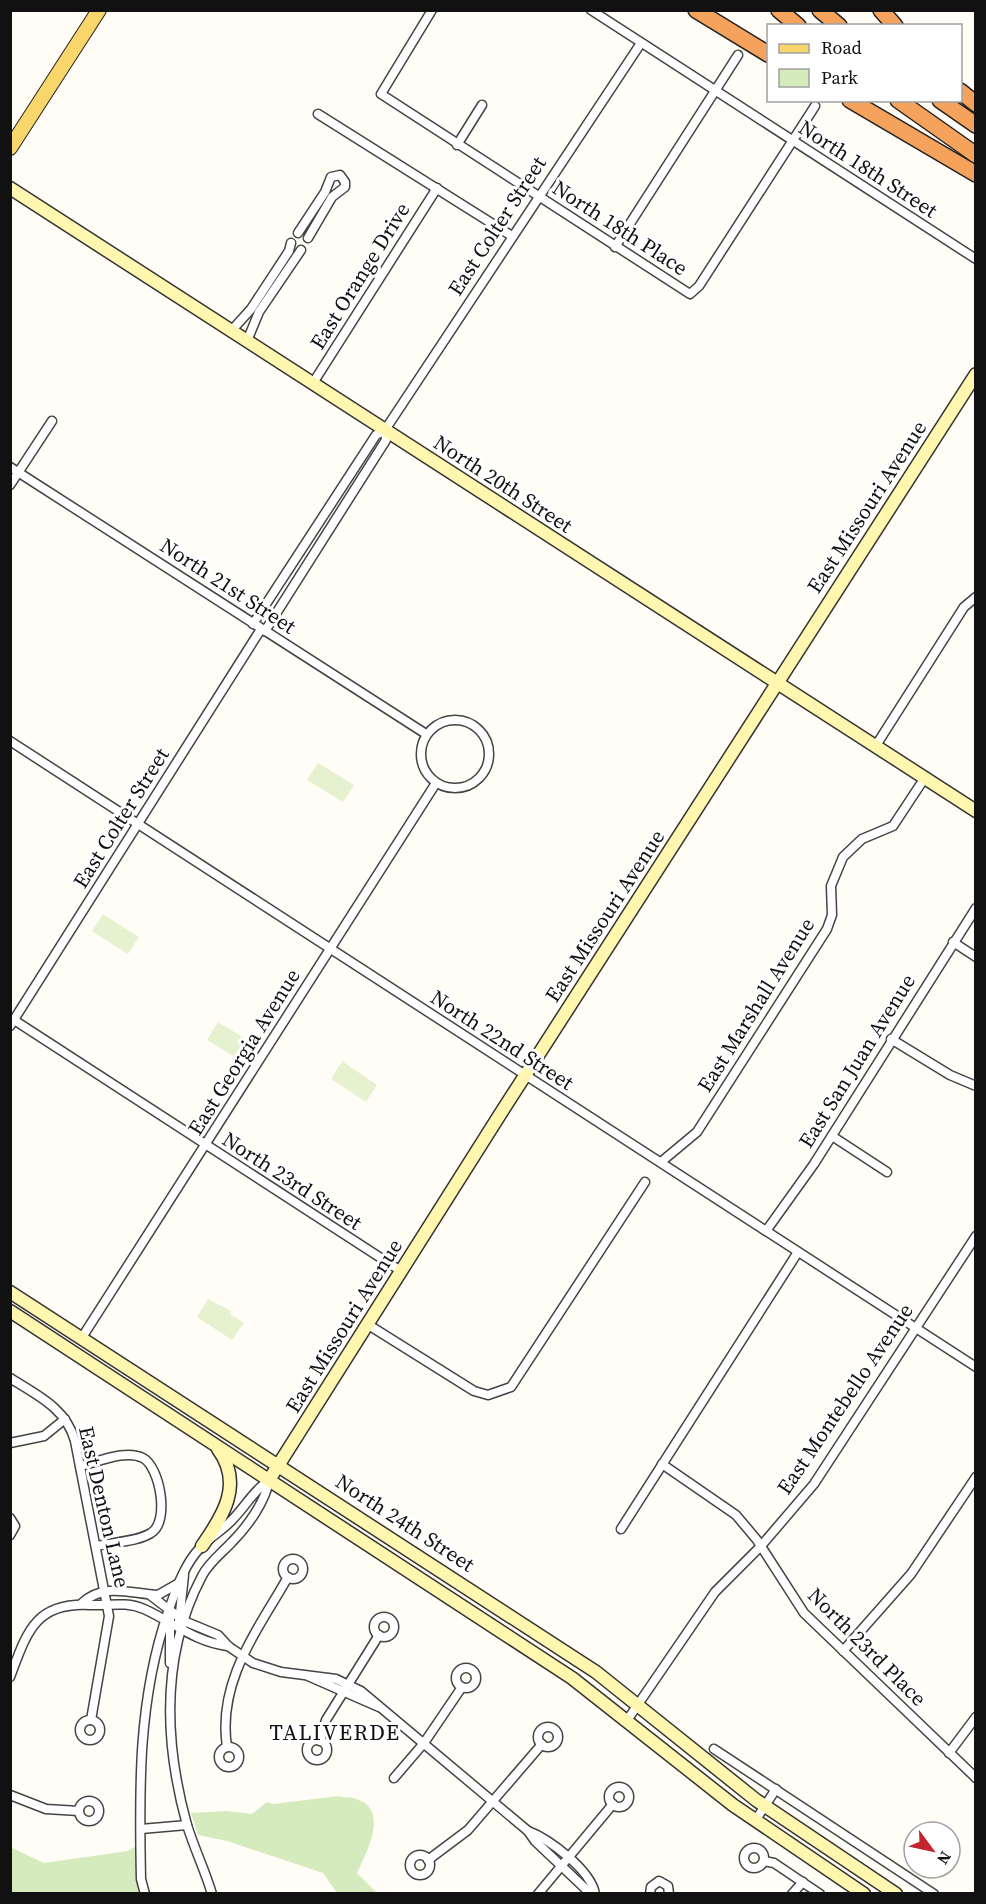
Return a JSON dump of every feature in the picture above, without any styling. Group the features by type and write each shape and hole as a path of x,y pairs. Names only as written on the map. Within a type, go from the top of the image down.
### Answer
{"highway":[{"path":"696,10 767,53"},
{"path":"779,10 796,24"},
{"path":"820,10 837,24"},
{"path":"881,10 893,24"},
{"path":"962,93 975,104"},
{"path":"852,102 975,174"},
{"path":"901,102 975,155"},
{"path":"943,102 975,125"}],"main road":[{"path":"10,148 99,10"}],"street":[{"name":"North 18th Place","path":"432,10 381,94 690,294 699,286 792,141"},
{"name":"North 18th Street","path":"591,10 975,259"},
{"name":"East Colter Street","path":"12,1023 260,628 376,435 385,430 640,43"},
{"path":"615,246 738,55"},
{"path":"457,145 482,105"},
{"path":"792,141 814,106"},
{"path":"318,114 512,236"},
{"path":"232,330 251,309 289,251 292,237 298,233 325,192 331,177 340,175 345,182 345,187 332,197 308,238 307,246 301,250 259,312 247,341"},
{"name":"North 20th Street","path":"10,188 975,810"},
{"name":"East Orange Drive","path":"313,383 437,188"},
{"path":"298,233 305,234 308,238"},
{"path":"291,243 296,249 301,250"},
{"name":"East Missouri Avenue","path":"269,1480 400,1271 975,374"},
{"path":"10,485 15,470 52,421"},
{"name":"East Colter Street","path":"260,628 386,440 385,430"},
{"name":"North 21st Street","path":"15,470 426,734"},
{"path":"875,747 964,607 975,597"},
{"path":"444,720 467,721 484,736 489,747 486,769 469,785 458,788 436,783 428,776 420,755 426,734 444,720"},
{"name":"North 22nd Street","path":"10,741 975,1367"},
{"name":"East Marshall Avenue","path":"660,1162 689,1141 697,1132 827,929 832,915 831,886 843,857 862,839 892,826 924,779"},
{"name":"East Georgia Avenue","path":"81,1339 436,783"},
{"name":"East San Juan Avenue","path":"766,1231 832,1136 975,908"},
{"path":"953,942 975,957"},
{"name":"North 23rd Street","path":"12,1023 400,1271"},
{"path":"891,1039 950,1075 975,1086"},
{"path":"832,1136 887,1172"},
{"path":"368,1324 469,1389 488,1395 511,1387 645,1182"},
{"name":"East Montebello Avenue","path":"628,1719 715,1592 761,1546 814,1484 975,1236"},
{"path":"621,1529 798,1252"},
{"name":"North 24th Street","path":"10,1292 481,1595 603,1677 765,1806 896,1893"},
{"name":"North 24th Street","path":"10,1311 586,1687 755,1821 864,1893"},
{"path":"10,1378 50,1403 65,1419 44,1436 10,1443"},
{"name":"East Denton Lane","path":"65,1419 73,1433 108,1603"},
{"path":"171,1678 169,1611 179,1582 221,1518 230,1495 228,1467 213,1444"},
{"path":"80,1466 132,1455 148,1462 156,1478 162,1515 156,1529 146,1535 97,1546"},
{"name":"North 23rd Place","path":"662,1464 728,1508 744,1524 761,1546 804,1614 975,1778"},
{"path":"843,1652 911,1574 975,1477"},
{"path":"202,1546 228,1525 261,1486 269,1480"},
{"path":"182,1619 202,1575 239,1534 267,1490 269,1480"},
{"path":"10,1518 15,1526 10,1534"},
{"path":"186,1570 202,1575"},
{"path":"186,1570 181,1631 171,1678 168,1707 169,1737 188,1825 212,1893"},
{"path":"227,1747 224,1726 227,1701 242,1657 288,1577"},
{"path":"82,1603 88,1597 118,1589 158,1595 179,1582"},
{"path":"150,1595 182,1619 212,1631 242,1657 265,1668 308,1676 344,1688 379,1707 528,1831 562,1866 593,1893"},
{"path":"471,1611 481,1595"},
{"path":"10,1677 20,1649 37,1622 61,1606 82,1603 88,1605 117,1602 142,1608 181,1631 228,1646"},
{"path":"91,1720 108,1634 108,1603"},
{"path":"145,1893 141,1879 141,1736 149,1677 168,1622"},
{"path":"320,1741 326,1720 379,1635"},
{"path":"394,1778 423,1743 462,1687"},
{"path":"949,1753 975,1717"},
{"path":"428,1860 458,1840 494,1802 542,1744"},
{"path":"714,1749 934,1893"},
{"path":"755,1821 776,1789"},
{"path":"10,1795 46,1809 79,1811"},
{"path":"538,1893 613,1804"},
{"path":"141,1829 188,1825"},
{"path":"528,1831 538,1835 569,1858 587,1878 593,1893"},
{"path":"764,1861 774,1863 820,1893"},
{"path":"650,1893 651,1887 659,1881 668,1886 669,1893"},
{"path":"792,1893 803,1882"}],"green space":[{"path":"318,763 354,785 343,802 307,780"},
{"path":"103,914 139,937 128,954 92,931"},
{"path":"218,1022 254,1044 243,1062 207,1040"},
{"path":"342,1061 377,1085 366,1102 331,1079"},
{"path":"208,1299 231,1311 230,1314 244,1323 232,1340 197,1317"},
{"path":"339,1796 365,1803 371,1811 374,1820 373,1831 357,1873 377,1893 337,1893 323,1873 227,1841 198,1835 191,1813 226,1811 252,1814 267,1802 273,1804"},
{"path":"136,1846 142,1893 11,1893 10,1847 44,1863 128,1851"}],"district":[{"name":"TALIVERDE","path":"335,1732"}]}
